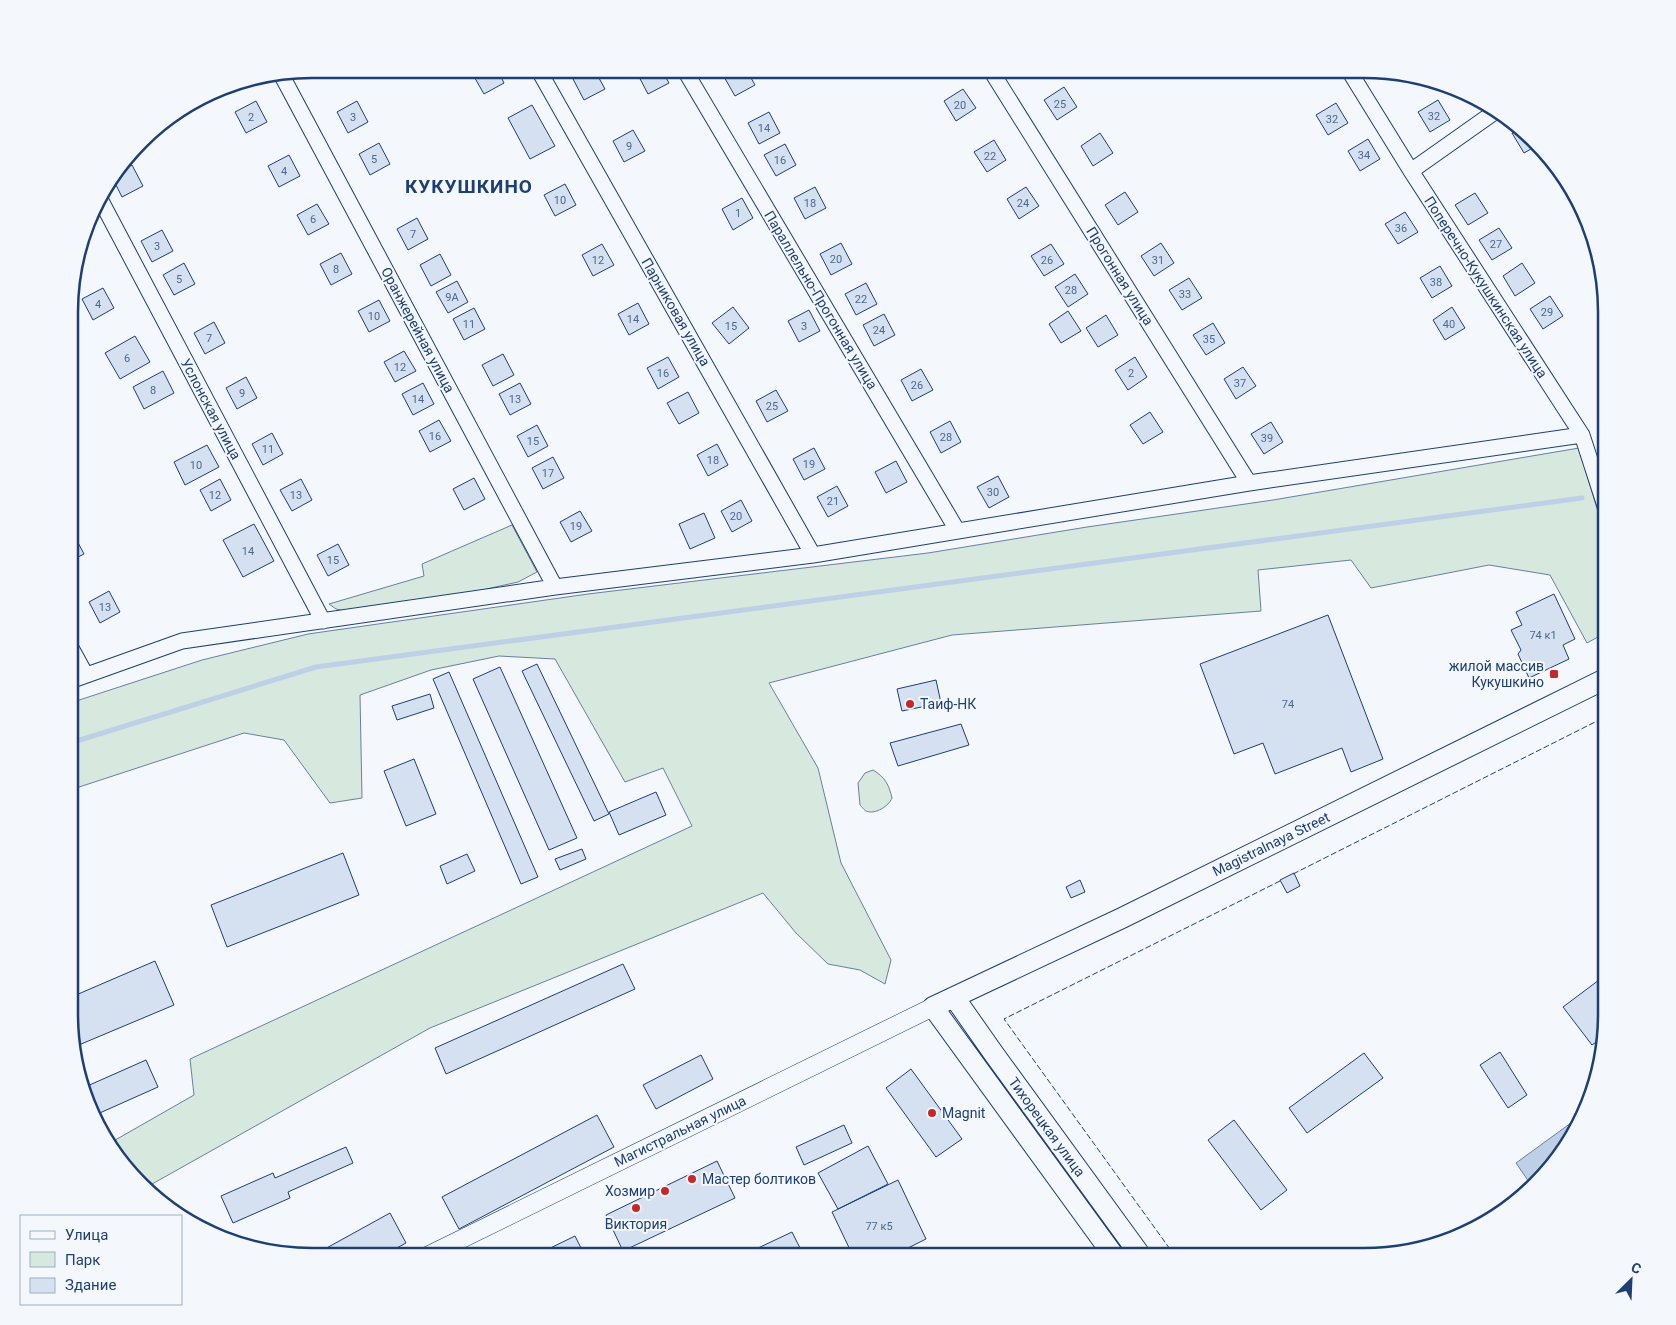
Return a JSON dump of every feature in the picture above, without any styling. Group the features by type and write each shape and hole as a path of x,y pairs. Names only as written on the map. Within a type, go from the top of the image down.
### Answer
{"main road":[{"name":"Magistralnaya Street","path":"933,1007 1122,918 1598,682"},
{"name":"Тихорецкая улица","path":"954,997 1135,1248"},
{"name":"Тихорецкая улица","path":"933,1007 1108,1248"}],"street":[{"name":"Парниковая улица","path":"543,78 813,555"},
{"name":"Параллельно-Прогонная улица","path":"689,78 957,530"},
{"name":"Прогонная улица","path":"996,78 1249,483"},
{"name":"Поперечно-Кукушкинская улица","path":"1354,78 1411,171 1582,435 1598,484"},
{"name":"Оранжерейная улица","path":"284,80 555,587"},
{"path":"1411,171 1491,115"},
{"name":"Услонская улица","path":"103,205 323,621"},
{"path":"78,678 182,641 555,587 813,555 1249,483 1582,435"},
{"path":"78,660 86,675"},
{"name":"Магистральная улица","path":"443,1248 933,1007"}],"green space":[{"path":"1579,448 1598,512 1598,637 1587,643 1550,575 1489,565 1371,588 1351,560 1258,570 1261,611 952,635 769,683 818,768 841,863 891,960 885,984 860,970 828,964 796,933 763,893 430,1028 152,1184 136,1168 115,1140 194,1095 190,1059 692,826 663,768 625,782 555,659 499,656 431,670 360,695 362,798 330,803 284,740 244,733 78,787 78,700 202,660 308,634 588,594 928,553 1087,527 1273,500"},
{"path":"512,525 537,572 518,582 428,602 350,612 336,609 329,604 424,576 422,564"},
{"path":"873,770 886,782 892,798 881,809 870,812 865,811 860,805 858,783 865,773"}],"water":[{"path":"1571,1123 1559,1144 1528,1181 1516,1163"}],"building":[{"path":"475,78 502,78 504,83 484,94"},
{"path":"599,78 605,89 584,100 573,79"},
{"path":"640,78 666,78 669,83 648,94"},
{"path":"725,78 751,78 755,85 735,96"},
{"path":"1064,87 1077,107 1057,120 1044,100"},
{"path":"963,89 976,108 956,121 944,101"},
{"path":"1438,100 1450,120 1430,132 1418,112"},
{"path":"256,101 267,122 246,133 235,112"},
{"path":"357,101 368,122 348,133 337,112"},
{"path":"1336,103 1348,123 1328,135 1316,115"},
{"path":"532,105 555,146 530,159 508,118"},
{"path":"769,112 780,133 759,144 748,123"},
{"path":"633,130 645,151 624,162 613,141"},
{"path":"1514,132 1532,148 1524,153 1512,133"},
{"path":"1100,133 1113,153 1093,166 1081,146"},
{"path":"1368,139 1380,159 1360,171 1348,151"},
{"path":"994,140 1006,160 987,172 974,152"},
{"path":"379,143 390,164 370,175 359,154"},
{"path":"785,144 796,165 776,176 764,155"},
{"path":"289,155 300,176 279,187 268,166"},
{"path":"132,165 143,186 122,197 115,184 127,168"},
{"path":"565,184 576,205 555,216 544,195"},
{"path":"815,187 826,208 805,219 794,198"},
{"path":"1026,187 1039,206 1019,219 1007,199"},
{"path":"1125,192 1138,212 1118,225 1105,205"},
{"path":"1475,193 1488,213 1468,225 1455,205"},
{"path":"742,198 753,218 733,230 722,209"},
{"path":"317,204 329,224 308,235 297,215"},
{"path":"1405,212 1418,232 1398,244 1385,224"},
{"path":"417,218 428,239 408,250 397,229"},
{"path":"1499,228 1512,248 1492,260 1479,240"},
{"path":"162,230 173,251 152,262 141,241"},
{"path":"841,243 852,264 831,275 820,254"},
{"path":"1161,243 1174,263 1154,276 1141,256"},
{"path":"602,244 614,265 593,276 582,255"},
{"path":"1051,244 1064,264 1044,276 1031,256"},
{"path":"341,253 352,274 331,285 320,264"},
{"path":"440,254 451,275 431,286 420,265"},
{"path":"184,263 195,284 174,295 163,275"},
{"path":"1522,263 1535,283 1515,296 1503,276"},
{"path":"1440,266 1452,286 1432,298 1420,278"},
{"path":"1075,274 1088,294 1068,307 1055,287"},
{"path":"1189,278 1202,298 1182,310 1169,290"},
{"path":"457,281 468,302 448,313 436,292"},
{"path":"866,283 877,304 856,315 845,294"},
{"path":"103,288 114,308 93,320 82,299"},
{"path":"1550,296 1563,316 1543,329 1530,309"},
{"path":"379,300 390,321 369,332 358,311"},
{"path":"638,303 649,324 629,335 618,314"},
{"path":"733,307 749,328 729,344 712,323"},
{"path":"1452,307 1465,328 1445,340 1433,320"},
{"path":"474,308 485,329 464,340 453,319"},
{"path":"809,310 820,331 799,342 788,321"},
{"path":"1068,311 1081,331 1061,343 1049,324"},
{"path":"884,314 895,335 874,346 863,325"},
{"path":"1106,315 1118,335 1098,347 1086,328"},
{"path":"214,322 225,343 205,354 194,333"},
{"path":"1213,323 1225,343 1206,355 1193,335"},
{"path":"135,336 150,362 120,379 105,353"},
{"path":"404,351 416,371 395,382 384,362"},
{"path":"503,354 514,375 493,386 482,365"},
{"path":"668,357 679,377 658,389 647,368"},
{"path":"1135,357 1147,377 1128,390 1115,370"},
{"path":"1243,367 1256,386 1236,399 1224,379"},
{"path":"921,369 933,390 912,401 901,380"},
{"path":"163,371 174,393 144,409 133,387"},
{"path":"246,377 257,398 237,409 226,388"},
{"path":"423,383 434,404 413,415 402,394"},
{"path":"520,383 531,404 510,415 499,394"},
{"path":"776,390 788,411 767,422 756,401"},
{"path":"688,392 699,413 679,424 667,403"},
{"path":"1150,412 1163,432 1143,444 1130,425"},
{"path":"439,420 451,441 430,452 419,431"},
{"path":"950,421 961,442 941,453 930,432"},
{"path":"1271,422 1283,442 1264,454 1251,434"},
{"path":"537,425 548,446 528,457 517,436"},
{"path":"272,433 283,454 263,465 252,444"},
{"path":"717,444 728,465 708,476 697,455"},
{"path":"207,445 219,467 185,485 174,462"},
{"path":"814,448 825,469 804,480 793,459"},
{"path":"553,457 564,478 543,489 532,468"},
{"path":"896,461 907,482 886,493 875,472"},
{"path":"998,476 1009,497 989,508 977,487"},
{"path":"474,478 485,499 464,510 453,489"},
{"path":"220,479 231,500 211,511 200,490"},
{"path":"301,479 312,500 292,511 280,490"},
{"path":"837,486 848,506 828,517 817,497"},
{"path":"741,500 752,521 732,532 721,511"},
{"path":"580,511 592,531 571,542 560,522"},
{"path":"704,513 715,538 690,549 679,524"},
{"path":"254,524 274,561 243,577 223,540"},
{"path":"78,543 84,554 78,557"},
{"path":"338,544 349,565 328,576 317,555"},
{"path":"109,591 120,612 100,623 89,602"},
{"path":"1554,594 1575,639 1563,645 1569,659 1529,678 1518,654 1521,650 1511,630 1522,625 1516,612"},
{"path":"1328,615 1383,759 1351,772 1342,748 1275,774 1263,743 1234,754 1200,664"},
{"path":"537,664 609,814 594,821 522,671"},
{"path":"500,667 577,838 549,850 473,679"},
{"path":"449,672 538,877 521,884 433,679"},
{"path":"936,680 941,703 902,711 897,689"},
{"path":"430,694 434,708 397,720 392,706"},
{"path":"961,724 969,745 898,766 890,743"},
{"path":"414,759 436,814 406,826 384,771"},
{"path":"656,792 666,815 619,835 609,812"},
{"path":"582,849 586,859 560,870 555,859"},
{"path":"343,853 359,895 227,947 211,905"},
{"path":"467,854 475,871 447,884 440,866"},
{"path":"1294,873 1300,886 1287,893 1280,880"},
{"path":"1080,880 1085,892 1071,898 1066,887"},
{"path":"155,961 174,1005 80,1044 78,994"},
{"path":"623,964 635,989 446,1074 435,1048"},
{"path":"1598,981 1596,1042 1592,1045 1563,1007"},
{"path":"1500,1052 1527,1095 1508,1108 1480,1065"},
{"path":"1364,1053 1383,1078 1307,1133 1289,1108"},
{"path":"701,1055 713,1079 656,1109 643,1085"},
{"path":"146,1060 158,1087 100,1113 89,1085"},
{"path":"911,1069 962,1139 936,1157 886,1088"},
{"path":"597,1115 614,1147 459,1229 442,1197"},
{"path":"1234,1120 1287,1190 1261,1210 1208,1140"},
{"path":"844,1125 852,1143 804,1165 796,1147"},
{"path":"868,1146 888,1184 838,1209 818,1173"},
{"path":"346,1147 353,1163 288,1192 290,1198 233,1223 221,1196 273,1173 275,1178"},
{"path":"717,1161 735,1198 629,1248 622,1248 606,1215"},
{"path":"898,1180 926,1239 908,1248 849,1248 832,1212"},
{"path":"390,1213 406,1243 397,1248 327,1248"},
{"path":"792,1232 800,1248 758,1248"},
{"path":"575,1236 581,1248 550,1248"}],"waterway":[{"path":"78,741 316,667 1582,498"}],"fence":[{"path":"1293,874 1598,721"},
{"path":"1169,1248 1004,1019 1282,880"}],"place":[{"name":"жилой массив Кукушкино","path":"1554,674"},
{"name":"Таиф-НК","path":"910,704"},
{"name":"Magnit","path":"932,1113"},
{"name":"Мастер болтиков","path":"692,1179"},
{"name":"Хозмир","path":"665,1191"},
{"name":"Виктория","path":"636,1208"}],"district":[{"name":"КУКУШКИНО","path":"469,186"}]}
